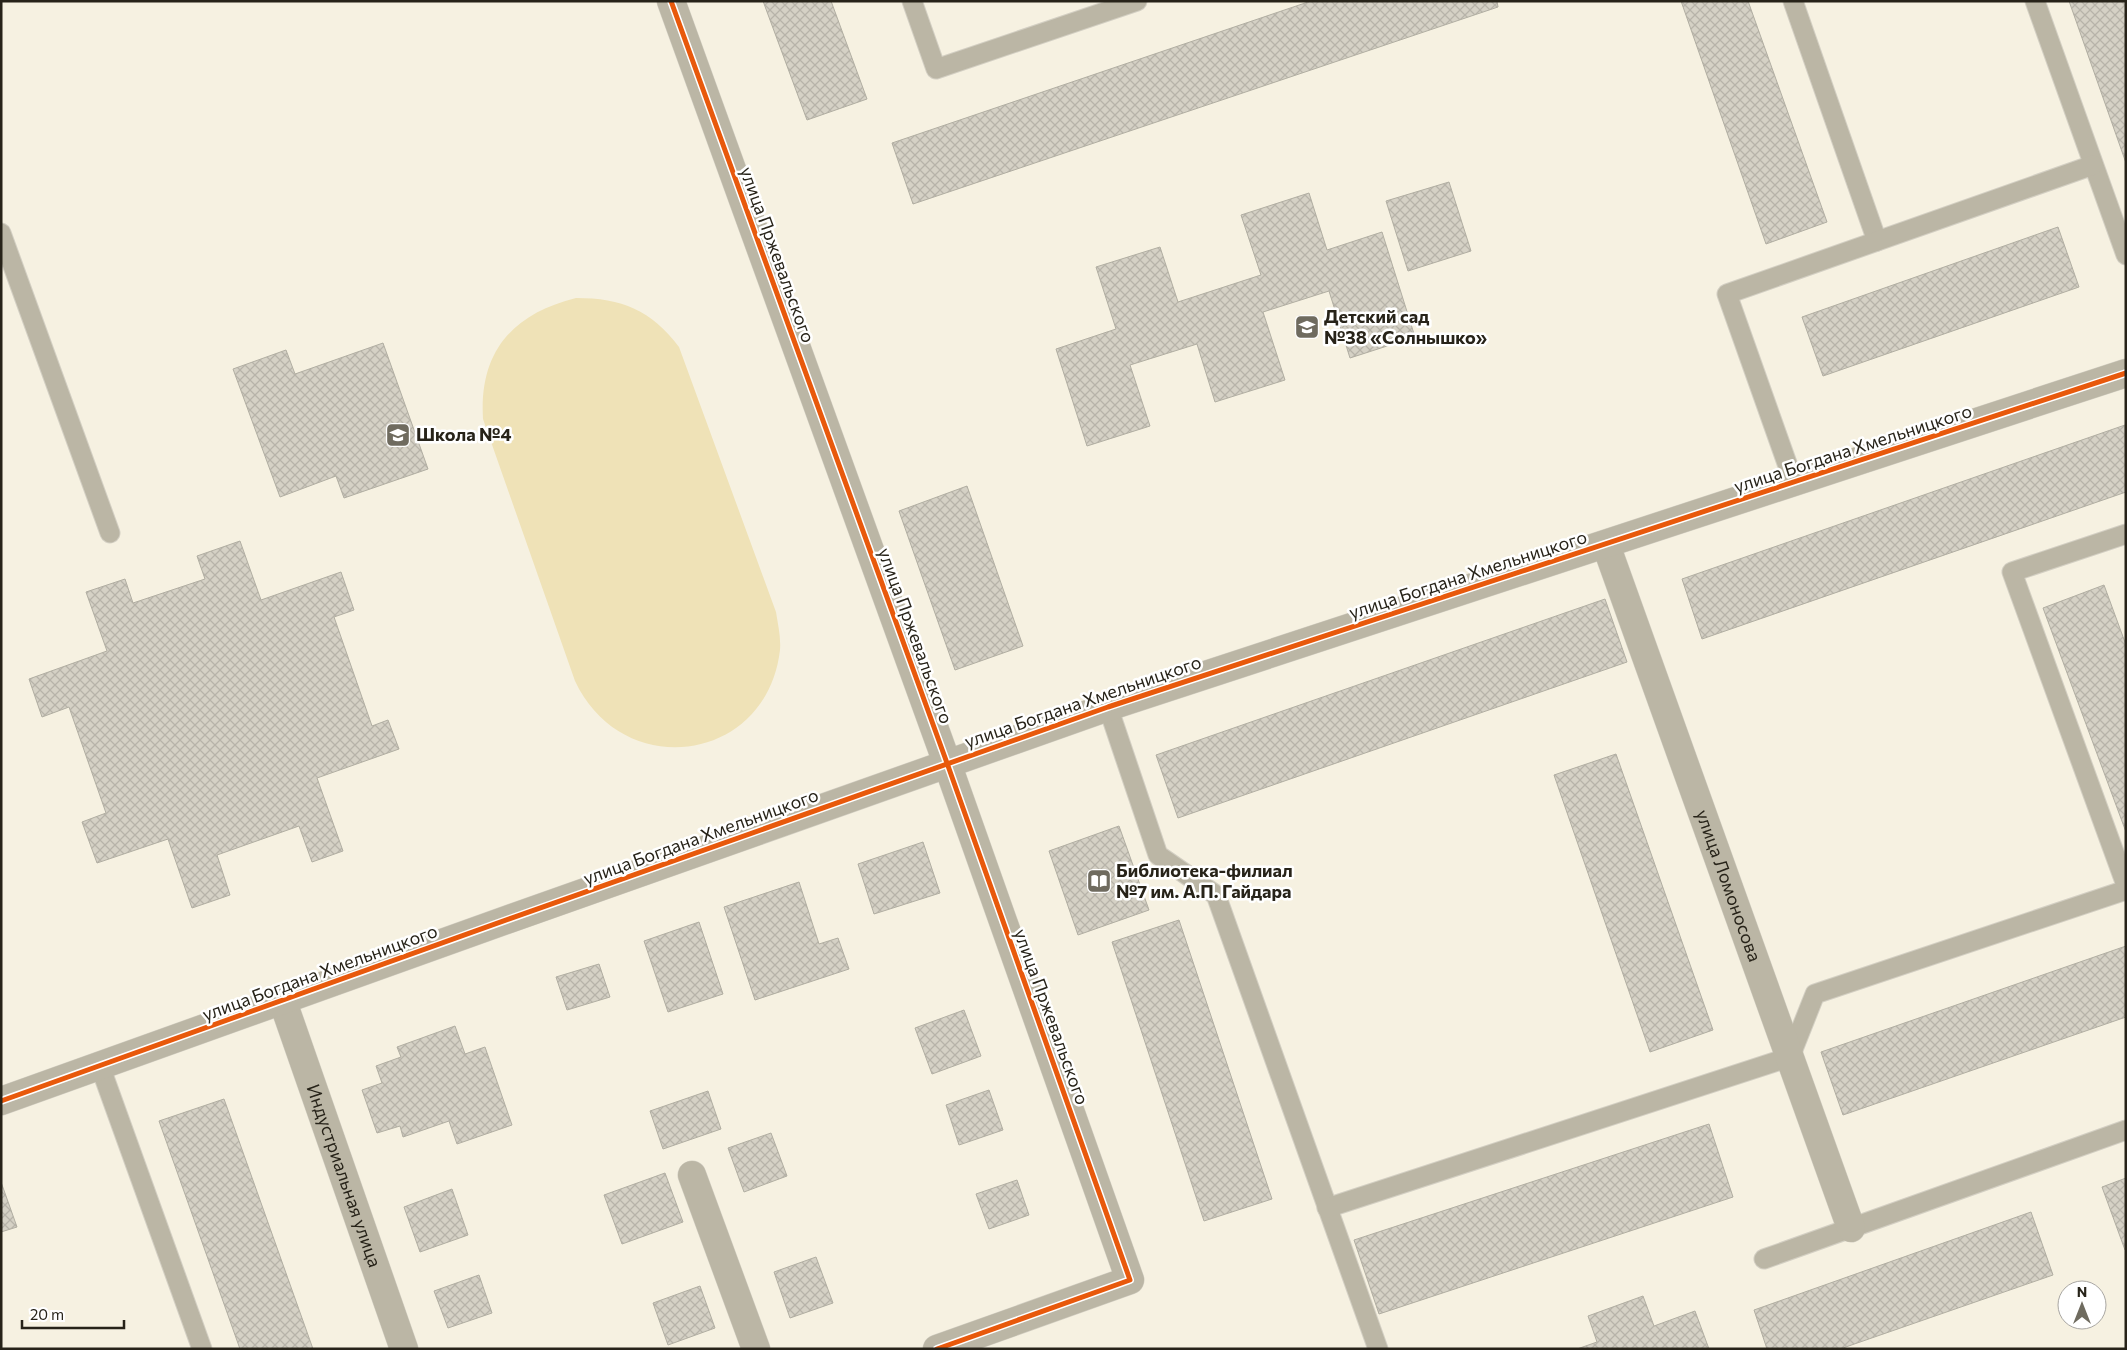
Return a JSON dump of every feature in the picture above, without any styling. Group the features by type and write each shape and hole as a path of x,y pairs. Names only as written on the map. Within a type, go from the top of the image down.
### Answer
{"street":[{"name":"улица Пржевальского","path":"671,1 947,763 1130,1280 937,1349"},
{"name":"улица Богдана Хмельницкого","path":"1,1101 1108,707 2126,373"},
{"name":"улица Ломоносова","path":"1606,545 1851,1228"},
{"name":"Индустриальная улица","path":"282,1002 404,1349"},
{"path":"692,1175 756,1349"}],"lane":[{"path":"912,1 936,69 1137,1"},
{"path":"1793,1 1877,241"},
{"path":"2035,1 2126,255"},
{"path":"1794,483 1727,294 2093,165"},
{"path":"1,233 110,533"},
{"path":"2126,534 2012,572 2126,885"},
{"path":"1108,707 1158,855 1216,896 1378,1349"},
{"path":"1328,1208 1790,1057 1815,994 2126,890"},
{"path":"100,1066 202,1349"},
{"path":"1764,1259 2126,1130"}],"shaded area":[{"path":"576,298 608,300 634,309 658,324 679,347 776,612 780,650 769,688 749,717 722,736 691,746 658,746 625,735 597,714 575,681 483,419 483,395 487,374 494,355 504,339 517,326 534,314 553,305"}],"building":[{"path":"763,1 831,1 867,99 807,120"},
{"path":"1311,1 1497,1 1498,7 913,204 892,143"},
{"path":"1681,1 1748,1 1827,222 1766,244"},
{"path":"2069,1 2126,1 2126,163"},
{"path":"1449,182 1471,251 1408,271 1386,201"},
{"path":"1309,193 1327,250 1382,232 1415,337 1350,358 1329,291 1263,312 1285,380 1215,402 1197,344 1130,365 1150,426 1087,446 1056,349 1116,329 1096,267 1160,247 1178,302 1261,275 1241,215"},
{"path":"2058,227 2079,287 1823,376 1802,317"},
{"path":"383,343 428,469 344,498 336,476 280,497 233,369 286,350 295,374"},
{"path":"2125,425 2126,492 1702,639 1682,579"},
{"path":"967,486 1023,646 955,670 899,511"},
{"path":"240,541 261,600 341,572 354,610 334,617 372,726 388,720 399,749 317,778 343,851 312,862 299,826 217,855 230,895 192,908 168,839 97,863 82,822 106,813 69,707 42,717 29,679 107,651 86,592 125,579 133,603 205,579 197,556"},
{"path":"2104,585 2126,645 2126,832 2043,608"},
{"path":"1605,599 1627,662 1178,818 1156,755"},
{"path":"1616,754 1713,1030 1650,1052 1554,775"},
{"name":"Библиотека-филиал №7 им. А.П. Гайдара","path":"1119,826 1149,910 1078,935 1049,851"},
{"path":"923,842 940,893 874,914 858,864"},
{"path":"799,882 819,944 838,938 849,969 755,1000 724,907"},
{"path":"1179,920 1272,1199 1204,1221 1112,942"},
{"path":"699,922 723,994 668,1012 644,941"},
{"path":"2126,946 2126,1017 1843,1115 1821,1052"},
{"path":"599,964 610,997 567,1010 556,977"},
{"path":"964,1010 981,1056 932,1074 915,1028"},
{"path":"455,1026 465,1054 485,1047 512,1125 457,1144 449,1121 403,1137 400,1126 377,1133 362,1090 382,1083 376,1066 401,1057 397,1047"},
{"path":"989,1090 1003,1130 959,1145 946,1105"},
{"path":"708,1091 721,1129 663,1149 650,1111"},
{"path":"224,1099 313,1349 240,1349 159,1121"},
{"path":"1709,1124 1733,1197 1379,1314 1354,1240"},
{"path":"771,1133 787,1176 744,1192 728,1148"},
{"path":"665,1173 683,1222 622,1244 604,1195"},
{"path":"2126,1178 2126,1250 2125,1250 2102,1187"},
{"path":"1017,1180 1029,1215 989,1229 976,1194"},
{"path":"1,1182 17,1227 1,1232"},
{"path":"452,1189 468,1235 420,1252 404,1207"},
{"path":"2031,1212 2053,1275 1840,1349 1767,1349 1754,1310"},
{"path":"816,1257 833,1303 790,1318 774,1272"},
{"path":"479,1275 492,1313 448,1328 434,1291"},
{"path":"700,1286 715,1328 668,1345 653,1303"},
{"path":"1643,1296 1654,1326 1695,1311 1709,1349 1577,1349 1597,1342 1588,1316"}],"cycle path":[{"path":"671,1 947,763 1130,1280 937,1349"},
{"path":"1,1101 692,853 1108,707 2126,373"}],"place":[{"name":"Детский сад №38 «Солнышко»","path":"1307,327"},
{"name":"Школа №4","path":"398,435"},
{"name":"Библиотека-филиал №7 им. А.П. Гайдара","path":"1099,881"}]}
